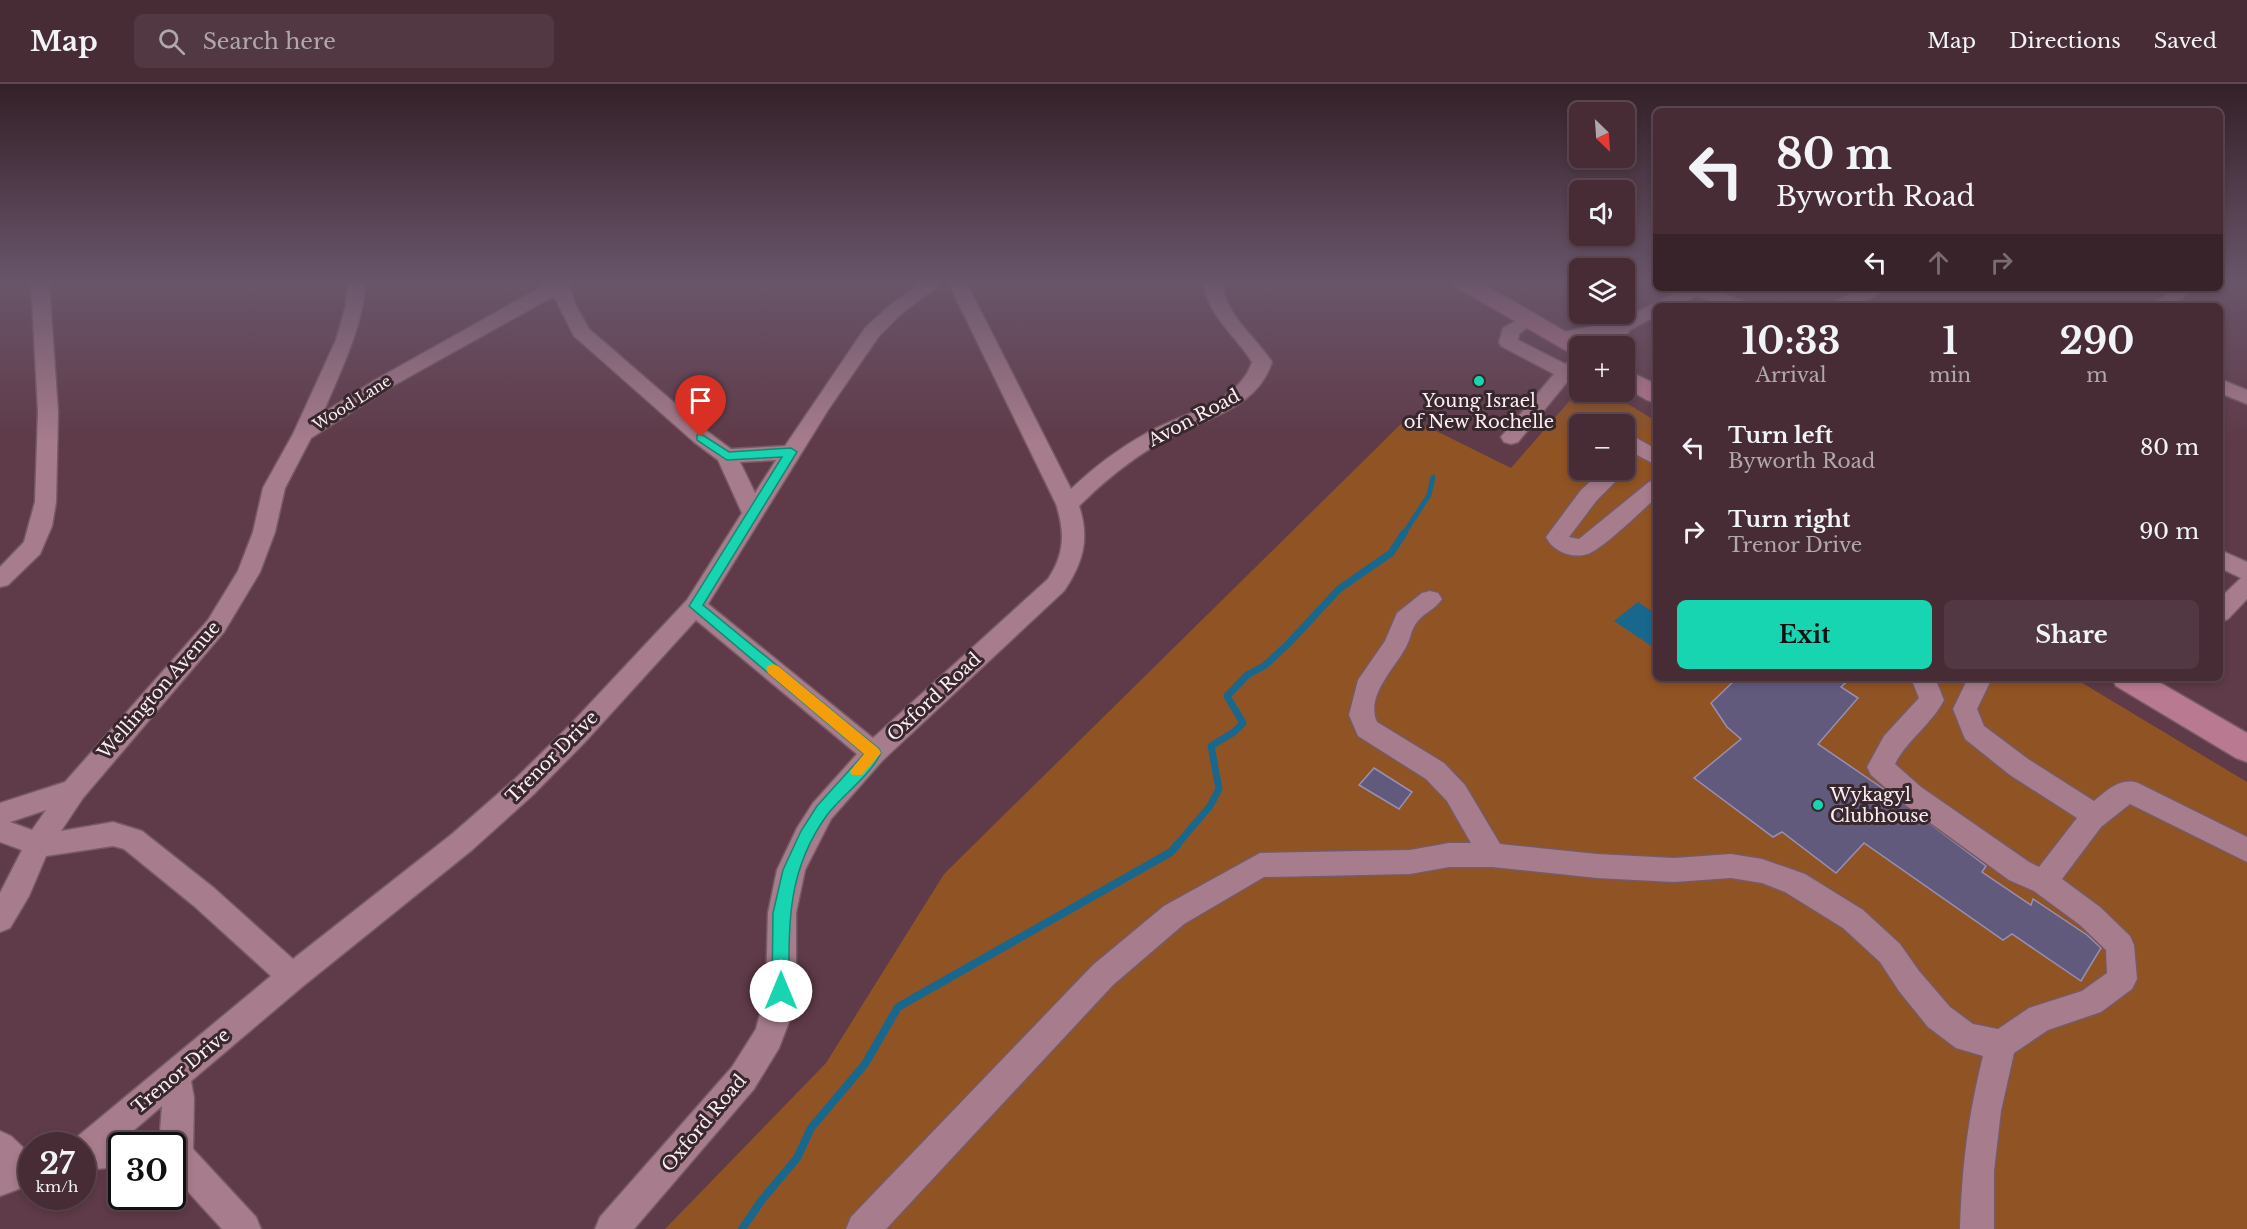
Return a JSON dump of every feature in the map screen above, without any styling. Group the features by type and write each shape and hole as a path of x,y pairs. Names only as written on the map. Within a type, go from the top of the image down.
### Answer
{"main road":[{"path":"1635,383 1653,393"},
{"path":"2144,682 2247,749"}],"street":[{"path":"0,579 24,560 36,542 43,522 48,445 44,335"},
{"name":"Wellington Avenue","path":"0,919 19,887 38,844 74,790 216,626 249,572 264,532 274,488 303,434 346,335"},
{"name":"Wood Lane","path":"303,434 382,384 468,335"},
{"path":"585,335 701,437 727,456 753,513"},
{"name":"Trenor Drive","path":"96,1142 292,977 462,842 524,788 577,734 695,606 791,452 869,335"},
{"name":"Oxford Road","path":"612,1229 743,1078 768,1038 777,1014 781,991 782,913 791,870 822,811 874,753 1056,585 1066,572 1075,540 1069,503 1053,476 983,335"},
{"name":"Avon Road","path":"1069,503 1088,483 1141,446 1164,432 1239,396 1254,383 1262,362 1256,349 1245,335"},
{"path":"1509,335 1508,342 1569,367"},
{"path":"1511,437 1569,371"},
{"path":"2223,386 2247,398"},
{"path":"727,456 791,452"},
{"path":"1606,480 1566,522 1557,537 1559,541 1571,547 1584,547 1653,490"},
{"path":"2223,560 2247,572"},
{"path":"2223,610 2247,585"},
{"path":"1430,599 1405,619 1396,644 1370,680 1361,715 1367,729 1435,771 1456,793 1492,855"},
{"path":"695,606 874,753"},
{"path":"1965,709 1979,681"},
{"path":"863,1229 1103,975 1174,915 1260,865 1410,862 1449,855 1492,855 1597,866 1674,870 1731,866 1773,875 1795,883 1853,919 1890,953 1909,981 1939,1017 1967,1038 2001,1044 2040,1018 2090,1002 2122,979 2121,945 2090,916 2044,882 2019,871 1912,795 1880,767 1893,743 1918,718 1927,689 1965,709 1974,732 2019,767 2095,815"},
{"path":"0,814 74,790"},
{"path":"2044,882 2095,815 2113,799 2129,791 2247,850"},
{"path":"0,830 38,844 65,843 113,834 132,839 204,897 292,977"},
{"path":"1977,1229 1978,1171 1984,1121 2001,1044"},
{"path":"175,1077 178,1098 176,1132"},
{"path":"0,1147 18,1173"},
{"path":"186,1166 244,1229"}],"shaded area":[{"path":"1569,401 1625,402 1653,419 1653,681 2079,681 2247,782 2247,1229 665,1229 826,1063 944,874 1408,417 1511,468"}],"water":[{"path":"1638,602 1653,612 1653,647 1614,621"}],"building":[{"name":"Wykagyl Clubhouse","path":"1734,681 1848,681 1841,687 1858,698 1818,744 1885,790 1986,866 1982,872 2031,905 2033,899 2087,935 2101,948 2081,981 2012,934 2003,940 1864,843 1836,873 1782,832 1773,837 1694,778 1741,739 1727,727 1711,703"},
{"path":"1374,768 1412,792 1399,809 1359,785"}],"waterway":[{"path":"1403,535 1429,495 1433,477"},
{"path":"1176,846 1210,806 1219,789 1211,746 1234,732 1243,723 1227,696 1247,675 1264,666 1288,644 1339,589 1391,553 1404,533"},
{"path":"742,1229 761,1201 797,1158 811,1128 865,1064 898,1007 1171,852 1177,845"}],"slow traffic":[{"path":"773,669 874,753 857,771"}],"place":[{"name":"Young Israel of New Rochelle","path":"1479,381"},
{"name":"Wykagyl Clubhouse","path":"1818,805"}],"route":[{"path":"701,437 727,456 757,456 791,452 695,606 874,753 822,811 791,870 782,913 781,991"}]}
